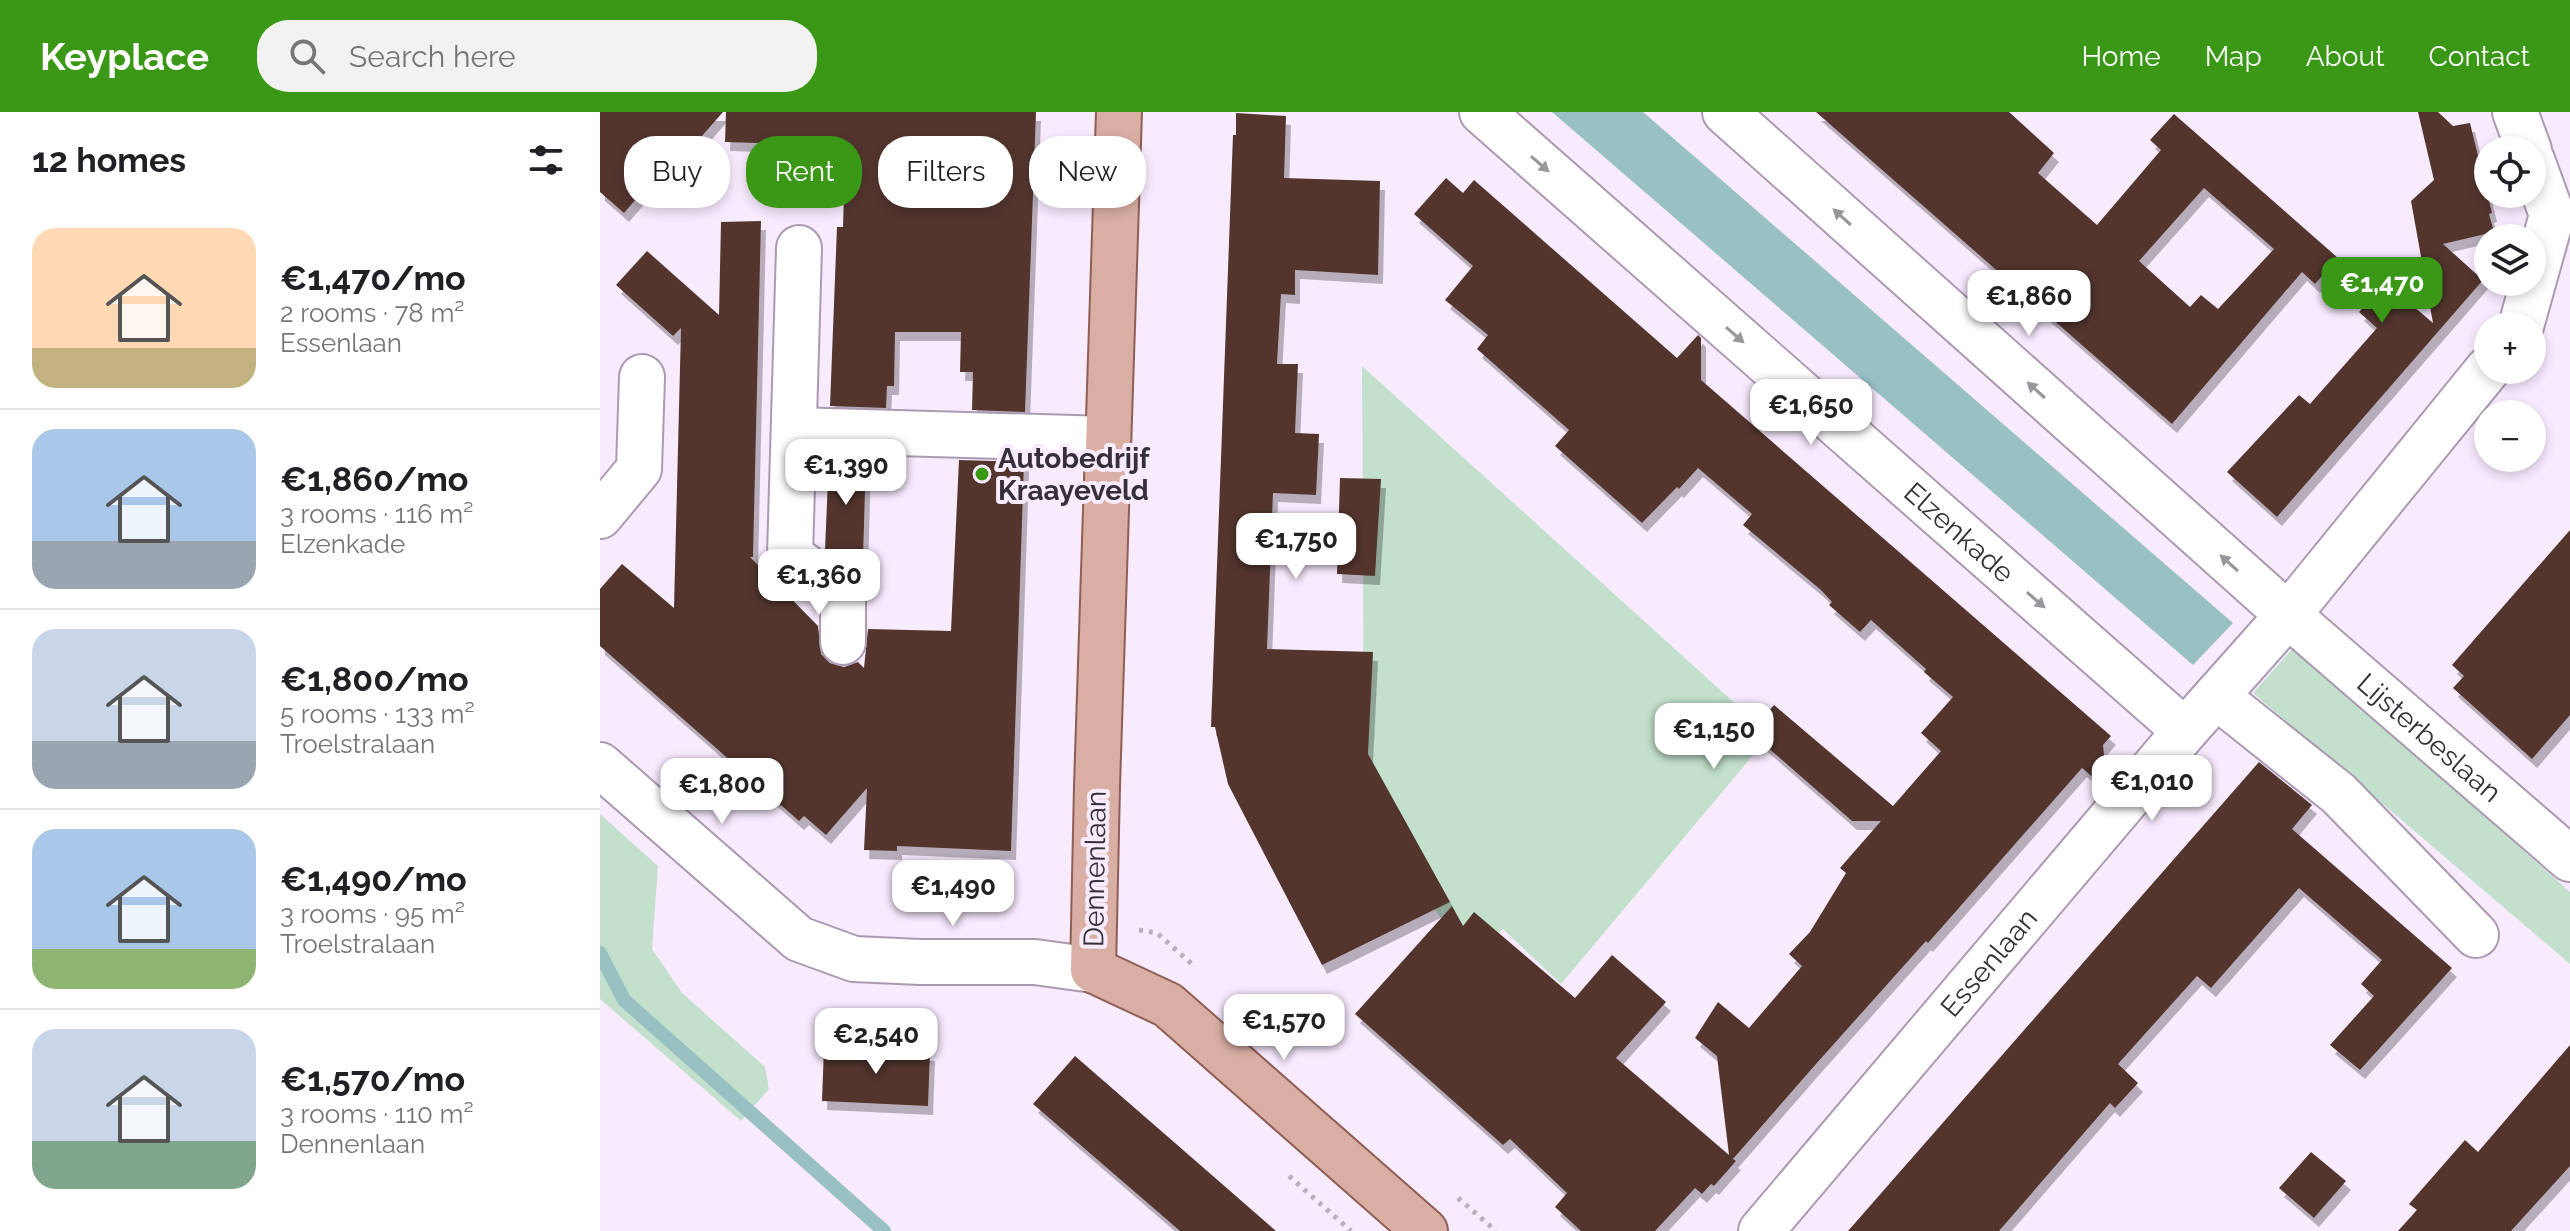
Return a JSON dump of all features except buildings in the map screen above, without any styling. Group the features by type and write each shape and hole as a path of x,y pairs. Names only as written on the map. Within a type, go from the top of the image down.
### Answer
{"main road":[{"name":"Dennenlaan","path":"1119,112 1093,970 1168,1005 1425,1231"}],"street":[{"name":"Elzenkade","path":"1482,112 2185,731"},
{"path":"1725,112 2288,615"},
{"path":"2515,112 2524,136"},
{"path":"2525,312 2552,215 2546,198"},
{"path":"799,248 790,555 843,595 843,642"},
{"path":"600,516 639,469 642,377"},
{"name":"Essenlaan","path":"1761,1231 2185,731 2288,615 2476,384"},
{"path":"794,430 1108,439"},
{"name":"Lijsterbeslaan","path":"2288,615 2570,859"},
{"path":"2216,696 2339,794 2476,935"},
{"path":"600,765 799,939 854,959 1035,962 1093,970"}],"path":[{"path":"1280,1167 1351,1231"}],"shaded area":[{"path":"1552,112 1643,112 2233,623 2193,665"},
{"path":"1362,366 1770,735 1561,984 1503,929 1470,960 1398,857 1364,775"},
{"path":"2294,647 2570,892 2570,964 2253,693"},
{"path":"600,814 658,866 652,949 682,993 765,1067 769,1089 741,1121 600,999"}],"waterway":[{"path":"600,953 624,1000 884,1231"}],"place":[{"name":"Autobedrijf Kraayeveld","path":"982,474"}]}
